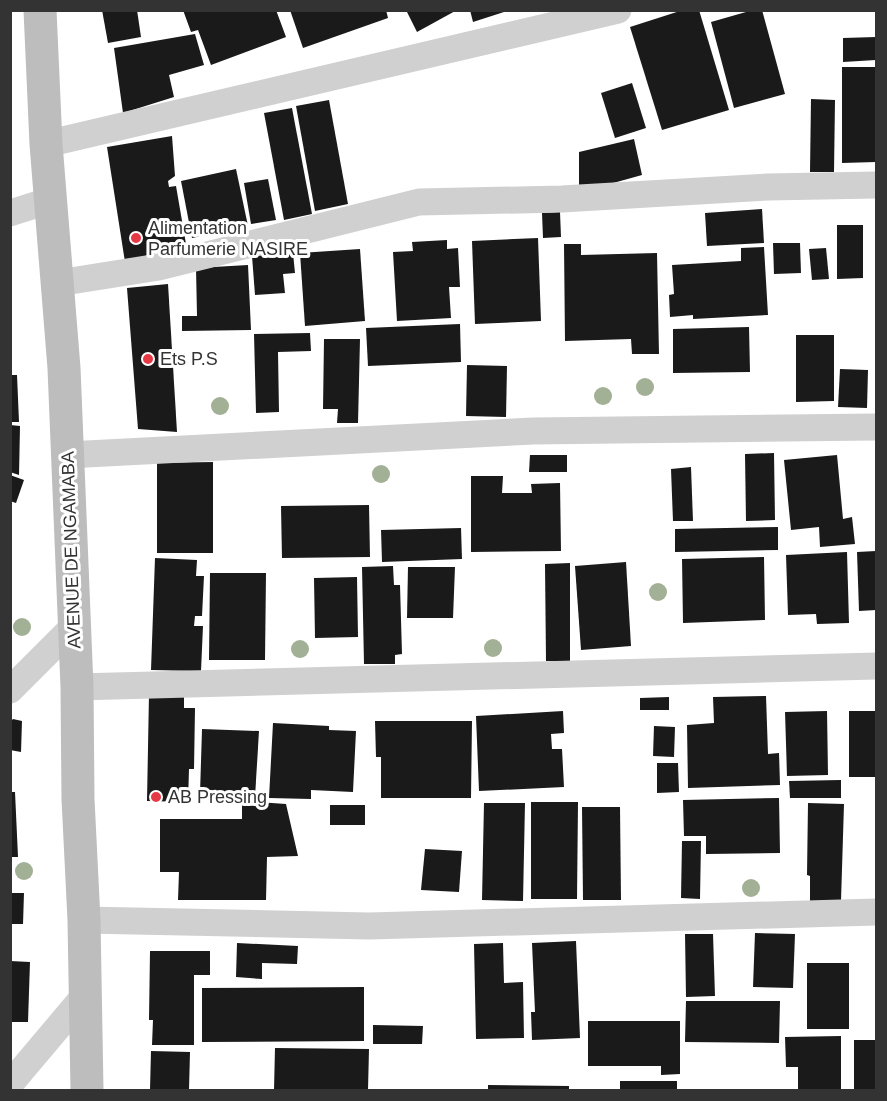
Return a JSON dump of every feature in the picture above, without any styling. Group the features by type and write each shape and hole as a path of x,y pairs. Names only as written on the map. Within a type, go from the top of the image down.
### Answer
{"main road":[{"name":"AVENUE DE NGAMABA","path":"40,10 46,144 64,368 77,687 87,1090"}],"street":[{"path":"46,144 522,21 618,10"},
{"path":"58,283 159,267 419,202 562,199 768,188 876,185"},
{"path":"10,213 51,200"},
{"path":"67,455 533,431 876,427"},
{"path":"10,690 74,626"},
{"path":"77,687 876,666"},
{"path":"84,920 369,926 876,912"},
{"path":"10,1083 86,994"}],"building":[{"path":"102,10 137,10 141,37 108,43"},
{"path":"183,10 276,10 286,37 211,65 198,30 191,32"},
{"path":"290,10 386,10 388,18 303,48"},
{"path":"406,10 457,10 417,32"},
{"path":"470,10 504,10 504,12 473,22"},
{"path":"683,10 699,10 729,110 662,130 630,27"},
{"path":"753,10 762,10 785,94 734,108 711,22"},
{"path":"195,34 204,65 169,75 174,97 123,113 114,48"},
{"path":"876,37 876,60 843,62 843,38"},
{"path":"842,67 876,67 876,162 842,163"},
{"path":"632,83 646,128 615,138 601,93"},
{"path":"811,99 835,100 834,172 810,172"},
{"path":"329,100 348,204 315,211 296,106"},
{"path":"292,108 312,214 284,220 264,113"},
{"path":"172,136 175,176 168,181 169,187 176,186 186,244 125,262 107,147"},
{"path":"634,139 642,175 606,185 579,186 579,152"},
{"path":"236,169 248,226 192,238 181,181"},
{"path":"268,179 276,220 251,224 244,183"},
{"path":"762,209 764,243 707,246 705,213"},
{"path":"560,212 561,237 543,238 542,213"},
{"path":"837,225 863,225 863,278 837,279"},
{"path":"538,238 541,321 475,324 472,241"},
{"path":"447,240 447,249 458,248 460,287 449,287 451,318 397,321 393,252 413,251 412,242"},
{"path":"773,243 800,243 801,273 774,274"},
{"path":"564,244 581,244 581,255 657,253 659,354 632,354 631,339 565,341"},
{"path":"764,247 768,315 693,319 693,315 670,317 669,295 674,294 672,265 741,261 741,248"},
{"path":"826,248 829,279 812,280 809,249"},
{"path":"360,249 365,321 305,326 300,253"},
{"path":"293,253 295,273 283,274 285,293 255,295 252,256"},
{"path":"248,265 251,330 182,331 182,316 197,316 196,268"},
{"path":"168,284 177,432 138,429 127,288"},
{"path":"460,324 461,362 368,366 366,328"},
{"path":"749,327 750,372 673,373 673,329"},
{"path":"310,333 311,351 278,352 279,412 256,413 254,334"},
{"path":"796,335 834,335 834,401 796,402"},
{"path":"324,339 360,339 358,423 337,423 338,409 323,409"},
{"path":"467,365 507,366 506,417 466,416"},
{"path":"840,369 868,370 867,408 838,407"},
{"path":"10,375 17,375 19,422 10,422"},
{"path":"10,425 20,426 19,475 10,472"},
{"path":"774,453 775,520 746,521 745,454"},
{"path":"530,455 567,455 567,472 529,472"},
{"path":"837,455 843,519 852,517 855,544 820,547 819,527 791,530 784,460"},
{"path":"213,462 213,553 157,553 157,463"},
{"path":"691,467 693,521 673,521 671,469"},
{"path":"10,475 24,480 16,503 10,501"},
{"path":"471,476 503,476 502,493 532,493 531,484 560,483 561,551 471,552"},
{"path":"369,505 370,557 282,558 281,506"},
{"path":"778,527 778,550 675,552 675,529"},
{"path":"461,528 462,559 382,562 381,530"},
{"path":"876,551 876,610 859,611 857,552"},
{"path":"847,552 849,623 817,624 816,614 788,615 786,555"},
{"path":"764,557 765,620 683,623 682,559"},
{"path":"155,558 197,560 196,576 204,576 202,616 195,616 194,626 203,626 201,671 151,670"},
{"path":"626,562 631,646 581,650 575,566"},
{"path":"570,563 570,661 546,661 545,564"},
{"path":"393,566 394,585 400,585 402,654 395,655 395,664 364,664 362,567"},
{"path":"408,567 455,567 453,618 407,618"},
{"path":"210,573 266,573 265,660 209,660"},
{"path":"357,577 358,637 315,638 314,578"},
{"path":"149,694 184,694 184,708 195,708 194,769 189,769 188,802 147,801"},
{"path":"766,696 768,754 779,753 780,785 688,788 687,725 714,723 713,697"},
{"path":"669,697 669,710 640,710 640,698"},
{"path":"563,711 564,733 551,734 552,749 562,749 564,787 479,791 476,716"},
{"path":"827,711 828,775 787,776 785,712"},
{"path":"849,711 876,711 876,777 849,777"},
{"path":"13,719 22,721 21,752 10,750 10,722"},
{"path":"375,721 472,721 471,798 381,798 381,757 376,757"},
{"path":"273,723 329,726 329,730 356,731 353,792 311,790 311,799 269,798"},
{"path":"654,726 675,727 674,757 653,756"},
{"path":"202,729 259,731 255,797 200,794"},
{"path":"657,763 678,763 679,792 657,793"},
{"path":"841,780 841,798 790,798 789,781"},
{"path":"10,792 15,792 18,857 10,857"},
{"path":"779,798 780,853 706,854 706,836 684,836 683,800"},
{"path":"242,801 286,804 298,856 267,857 266,900 178,900 179,872 160,872 160,819 242,819"},
{"path":"531,802 578,802 577,899 531,899"},
{"path":"484,803 525,803 523,901 482,900"},
{"path":"808,803 844,804 841,901 810,901 810,876 807,875"},
{"path":"330,805 365,805 365,825 330,825"},
{"path":"582,807 620,807 621,900 583,900"},
{"path":"682,841 701,841 700,899 681,898"},
{"path":"425,849 462,851 459,892 421,890"},
{"path":"10,893 24,893 23,924 10,924"},
{"path":"755,933 795,934 793,988 753,987"},
{"path":"685,934 713,934 715,996 686,997"},
{"path":"576,941 580,1038 532,1040 531,1012 535,1012 532,943"},
{"path":"237,943 298,946 297,964 262,963 262,979 236,977"},
{"path":"503,943 504,983 523,982 524,1038 476,1039 474,944"},
{"path":"150,951 210,951 210,975 194,975 194,1045 152,1045 153,1020 149,1020"},
{"path":"10,961 30,962 28,1022 10,1022"},
{"path":"807,963 849,963 849,1029 807,1029"},
{"path":"364,987 364,1041 202,1042 202,988"},
{"path":"686,1001 780,1001 779,1043 685,1042"},
{"path":"588,1021 680,1021 680,1074 661,1075 661,1066 588,1066"},
{"path":"373,1025 423,1026 422,1044 373,1044"},
{"path":"841,1036 841,1090 798,1090 798,1067 786,1067 785,1037"},
{"path":"854,1040 876,1040 876,1089 854,1089"},
{"path":"275,1048 369,1049 368,1090 274,1090"},
{"path":"151,1051 190,1052 189,1090 150,1090"},
{"path":"620,1081 677,1081 677,1090 620,1090"},
{"path":"488,1085 569,1086 569,1090 488,1090"}],"place":[{"name":"Alimentation Parfumerie NASIRE","path":"136,238"},
{"name":"Ets P.S","path":"148,359"},
{"name":"AB Pressing","path":"156,797"}]}
